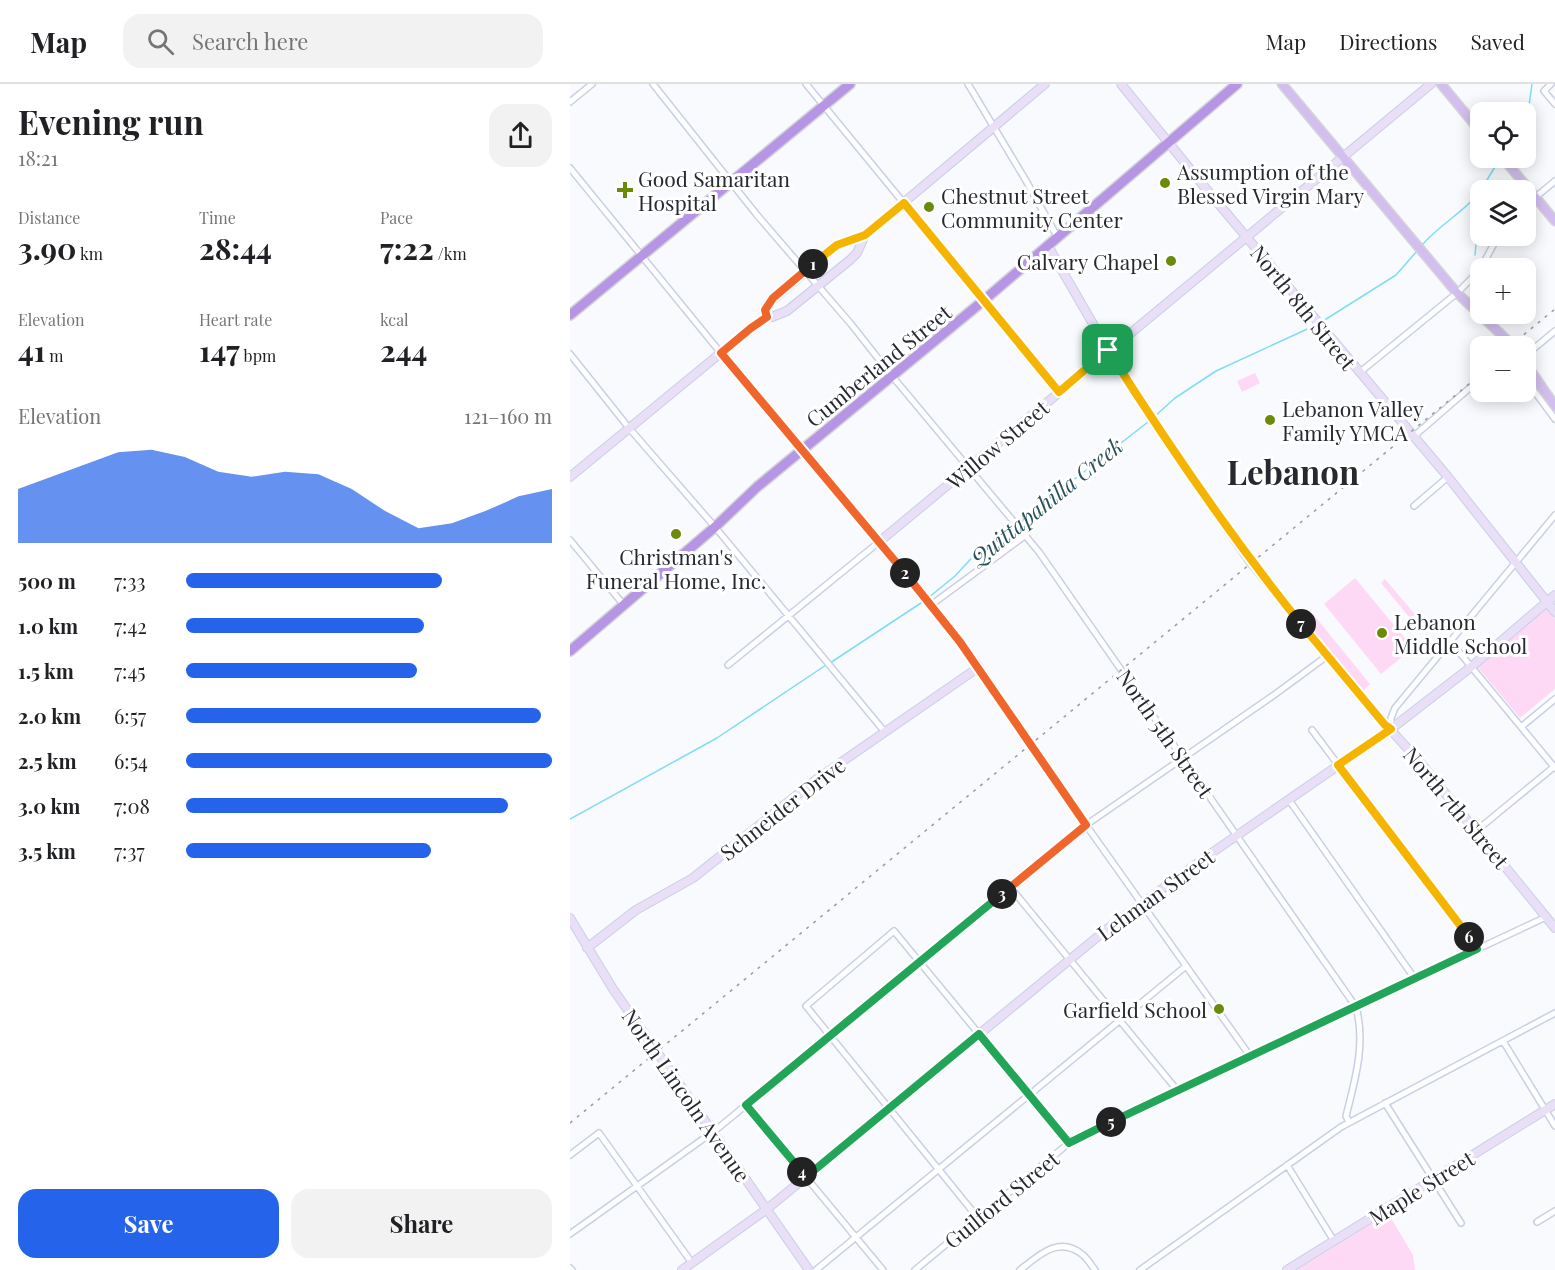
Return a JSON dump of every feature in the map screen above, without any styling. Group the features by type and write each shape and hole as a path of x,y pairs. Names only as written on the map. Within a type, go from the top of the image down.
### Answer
{"highway":[{"path":"570,315 850,84"},
{"name":"Cumberland Street","path":"570,651 715,527 757,487 983,302 1237,84"}],"main road":[{"path":"1282,84 1457,293 1503,336"},
{"path":"1441,84 1470,119"},
{"path":"1512,168 1521,180"},
{"path":"1536,198 1555,221"},
{"path":"1536,379 1555,406"}],"street":[{"path":"570,102 592,84"},
{"name":"North 5th Street","path":"653,84 1026,536 1184,758 1356,1007 1361,1041 1357,1072 1346,1116 1349,1122"},
{"path":"806,84 1059,392"},
{"path":"968,84 1058,238"},
{"path":"767,317 765,310 768,303 805,270 837,245 865,235 1045,84"},
{"name":"North 8th Street","path":"1121,84 1359,373 1448,477 1555,612"},
{"name":"Willow Street","path":"728,665 1431,84"},
{"path":"1551,84 1544,91 1555,104"},
{"path":"570,168 879,542 979,668 1086,825 1250,1056"},
{"path":"1536,198 1555,181"},
{"path":"570,477 751,328 767,317 787,311 818,286 857,253 865,235"},
{"name":"North 7th Street","path":"1048,246 1148,414 1249,560 1555,928"},
{"path":"1359,373 1470,280"},
{"path":"1536,347 1555,331"},
{"path":"570,354 629,428 715,527 884,731"},
{"path":"1413,436 1470,388"},
{"path":"1536,393 1555,419"},
{"path":"1414,506 1448,477"},
{"path":"1391,729 1391,718 1395,708 1555,515"},
{"path":"928,602 1026,536"},
{"path":"570,540 623,604"},
{"name":"Lehman Street","path":"682,1270 767,1209 1069,958 1141,903 1391,729 1471,667 1555,595"},
{"path":"1450,641 1555,767 1476,831"},
{"path":"570,1234 713,1132 1086,825 1274,696 1327,656"},
{"name":"Schneider Drive","path":"587,948 636,910 693,878 802,791 884,731 979,668"},
{"path":"1521,727 1555,699"},
{"path":"1312,730 1477,949"},
{"path":"1289,800 1415,979"},
{"path":"1010,887 1177,1090"},
{"name":"Guilford Street","path":"915,1270 1069,1143 1546,917"},
{"name":"North Lincoln Avenue","path":"570,918 613,989 809,1270"},
{"path":"978,1218 806,1006 894,931 1069,1143"},
{"path":"816,1270 1186,966"},
{"path":"1140,1270 1349,1122 1555,1013"},
{"path":"1503,1041 1555,1126"},
{"path":"1385,1103 1461,1223"},
{"name":"Maple Street","path":"1287,1270 1555,1104"},
{"path":"746,1105 883,1270"},
{"path":"570,1155 599,1133 692,1263"},
{"path":"1287,1165 1334,1241"},
{"path":"1537,1222 1555,1211"},
{"path":"1020,1270 1050,1247 1069,1248 1083,1255 1095,1270"}],"shaded area":[{"path":"1255,373 1260,383 1242,392 1237,381"},
{"path":"1355,578 1413,648 1381,674 1324,604"},
{"path":"1385,579 1419,619 1414,623 1381,583"},
{"path":"1546,605 1555,616 1555,689 1520,718 1476,665"},
{"path":"1313,614 1370,684 1363,691 1305,621"},
{"path":"1388,1213 1413,1255 1415,1270 1297,1270"}],"waterway":[{"name":"Quittapahilla Creek","path":"1530,102 1532,84"},
{"name":"Quittapahilla Creek","path":"1487,180 1494,168"},
{"name":"Quittapahilla Creek","path":"1422,245 1470,203"},
{"path":"1475,255 1476,246"},
{"name":"Quittapahilla Creek","path":"1323,321 1396,275 1417,251"},
{"name":"Quittapahilla Creek","path":"1154,417 1175,398 1216,371 1316,325"},
{"name":"Quittapahilla Creek","path":"1016,522 1148,422"},
{"name":"Quittapahilla Creek","path":"928,598 955,576 981,548 1012,525"},
{"name":"Quittapahilla Creek","path":"830,663 924,601"},
{"name":"Quittapahilla Creek","path":"570,819 717,738 826,665"}],"railway":[{"path":"1522,336 1555,309"},
{"path":"570,1123 1470,383"}],"place":[{"name":"Assumption of the Blessed Virgin Mary","path":"1165,183"},
{"name":"Good Samaritan Hospital","path":"625,190"},
{"name":"Chestnut Street Community Center","path":"929,207"},
{"name":"Calvary Chapel","path":"1171,261"},
{"name":"Lebanon Valley Family YMCA","path":"1270,420"},
{"name":"Christman's Funeral Home, Inc.","path":"676,534"},
{"name":"Lebanon Middle School","path":"1382,633"},
{"name":"Garfield School","path":"1219,1009"}],"district":[{"name":"Lebanon","path":"1293,471"}],"route":[{"path":"904,203 1059,392 1108,350 1154,423 1249,560 1359,695 1391,729 1338,765 1477,949 1069,1143 979,1034 806,1177 746,1105 1086,825 960,642 721,353 767,317 765,310 768,303 805,270 837,245 865,235 904,203"}]}
